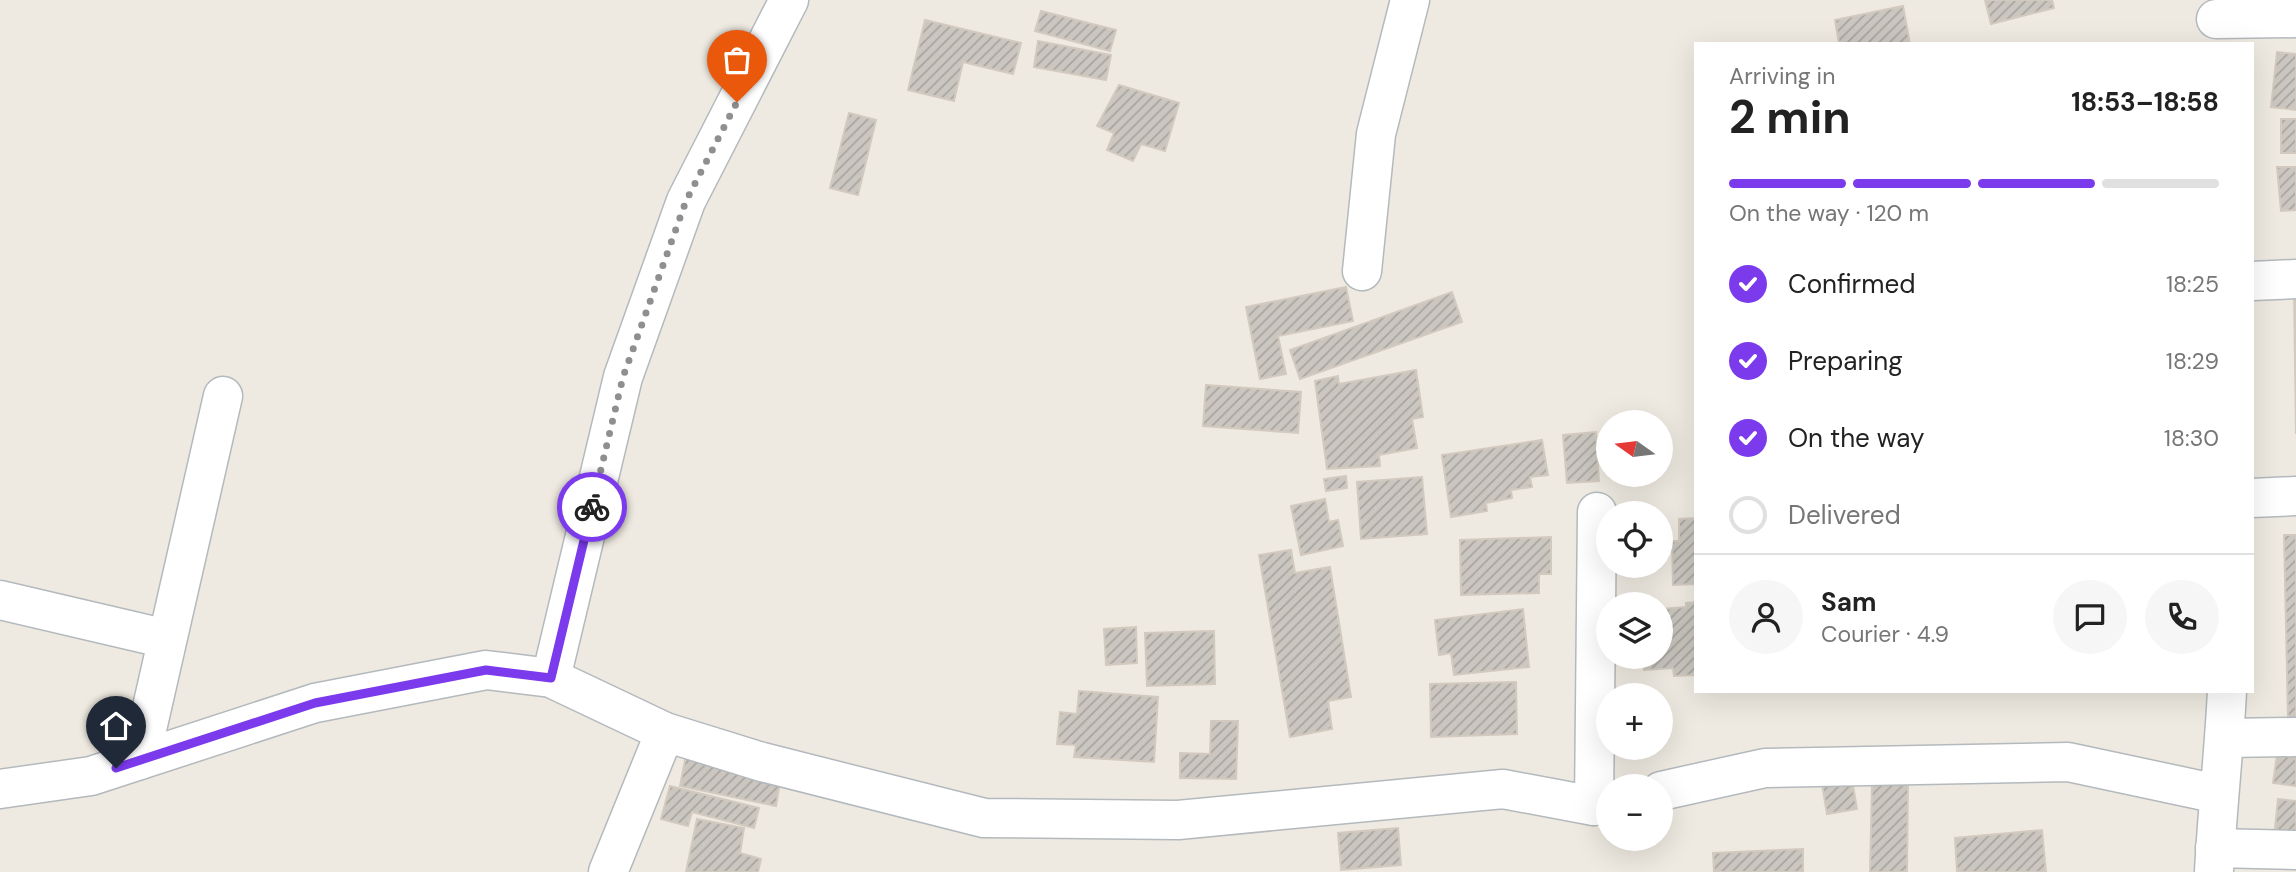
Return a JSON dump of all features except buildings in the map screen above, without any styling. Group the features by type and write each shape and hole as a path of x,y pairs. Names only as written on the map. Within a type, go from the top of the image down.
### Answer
{"street":[{"path":"551,678 623,377 686,201 789,0"},
{"path":"1363,271 1376,134 1410,0"},
{"path":"2216,21 2296,18"},
{"path":"2254,281 2296,279"},
{"path":"140,760 223,396"},
{"path":"2254,498 2296,496"},
{"path":"1598,578 1601,774"},
{"path":"0,600 167,639"},
{"path":"0,789 91,776 315,703 486,670 551,678 665,732 762,762 984,818 1178,820 1503,789 1596,804"},
{"path":"2227,693 2215,860 2296,850"},
{"path":"608,872 665,732"},
{"path":"2224,738 2296,737"},
{"path":"1673,788 1765,768 2068,762 2218,794"}],"way so far":[{"path":"592,507 623,377 686,201 737,102"}],"route":[{"path":"116,768 315,703 486,670 551,678 592,507"}]}
